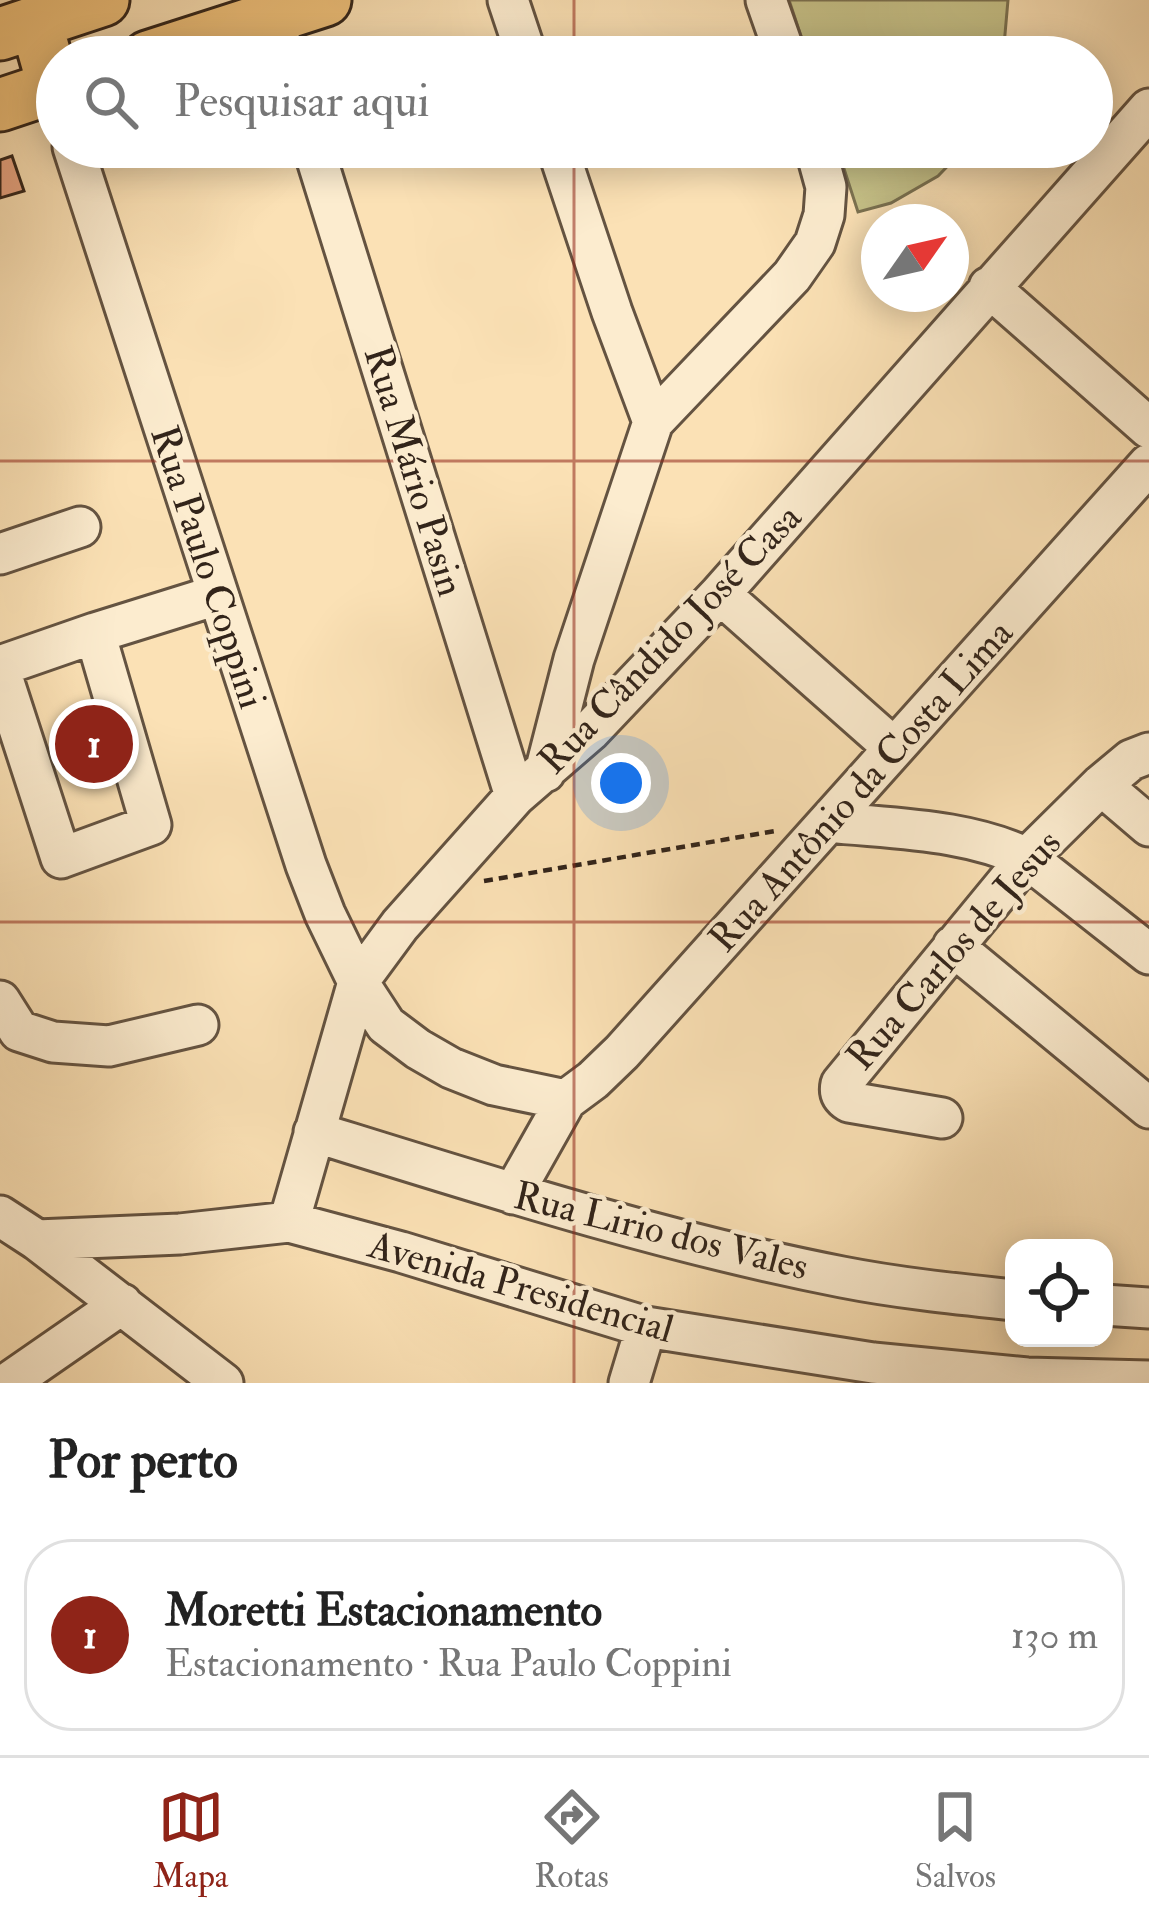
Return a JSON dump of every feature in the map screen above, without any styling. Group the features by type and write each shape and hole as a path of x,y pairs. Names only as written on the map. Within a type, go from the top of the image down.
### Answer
{"main road":[{"path":"36,57 18,28 103,0"},
{"path":"228,36 270,25 325,0"},
{"path":"0,105 36,95"}],"street":[{"path":"508,0 520,36"},
{"path":"766,0 778,36"},
{"name":"Rua Cândido José Casa","path":"1113,149 1149,109"},
{"name":"Rua Paulo Coppini","path":"80,168 306,865 358,982 386,1025 451,1068 494,1085 566,1100"},
{"name":"Rua Mário Pasin","path":"320,168 530,784"},
{"path":"564,168 653,422"},
{"path":"530,784 653,422 792,276 814,243 824,215 826,188 821,168"},
{"name":"Rua Cândido José Casa","path":"289,1222 358,982 400,925 530,784 590,730 720,594 1096,168"},
{"path":"988,287 1149,428"},
{"name":"Rua Antônio da Costa Lima","path":"566,1100 622,1052 1149,464"},
{"path":"0,554 80,527"},
{"path":"720,594 894,748"},
{"path":"95,632 152,825 61,858 0,668 95,632 217,596"},
{"name":"Rua Carlos de Jesus","path":"942,1118 860,1105 843,1098 839,1090 846,1074 1028,858 1102,785 1131,760 1149,753"},
{"path":"1102,785 1149,826"},
{"path":"829,822 956,835 1028,858 1149,954"},
{"path":"952,946 1149,1108"},
{"path":"0,1001 19,1031 53,1042 109,1046 198,1025"},
{"path":"513,1194 566,1100"},
{"name":"Rua Lirio dos Vales","path":"314,1132 513,1194 747,1256 846,1278 1005,1299"},
{"path":"0,1216 223,1383"},
{"name":"Avenida Presidencial","path":"37,1240 180,1234 289,1222 646,1327 870,1373 1149,1382"},
{"path":"8,1383 122,1304"},
{"path":"1113,1306 1149,1308"},
{"path":"629,1383 646,1327"}],"path":[{"path":"431,890 829,822"}],"shaded area":[{"path":"789,0 1008,0 1005,36 801,36"},
{"path":"844,168 946,168 891,203 861,204 861,211"}],"building":[{"path":"12,156 24,191 0,198 0,160"}],"place":[{"name":"Moretti Estacionamento","path":"94,744"}]}
